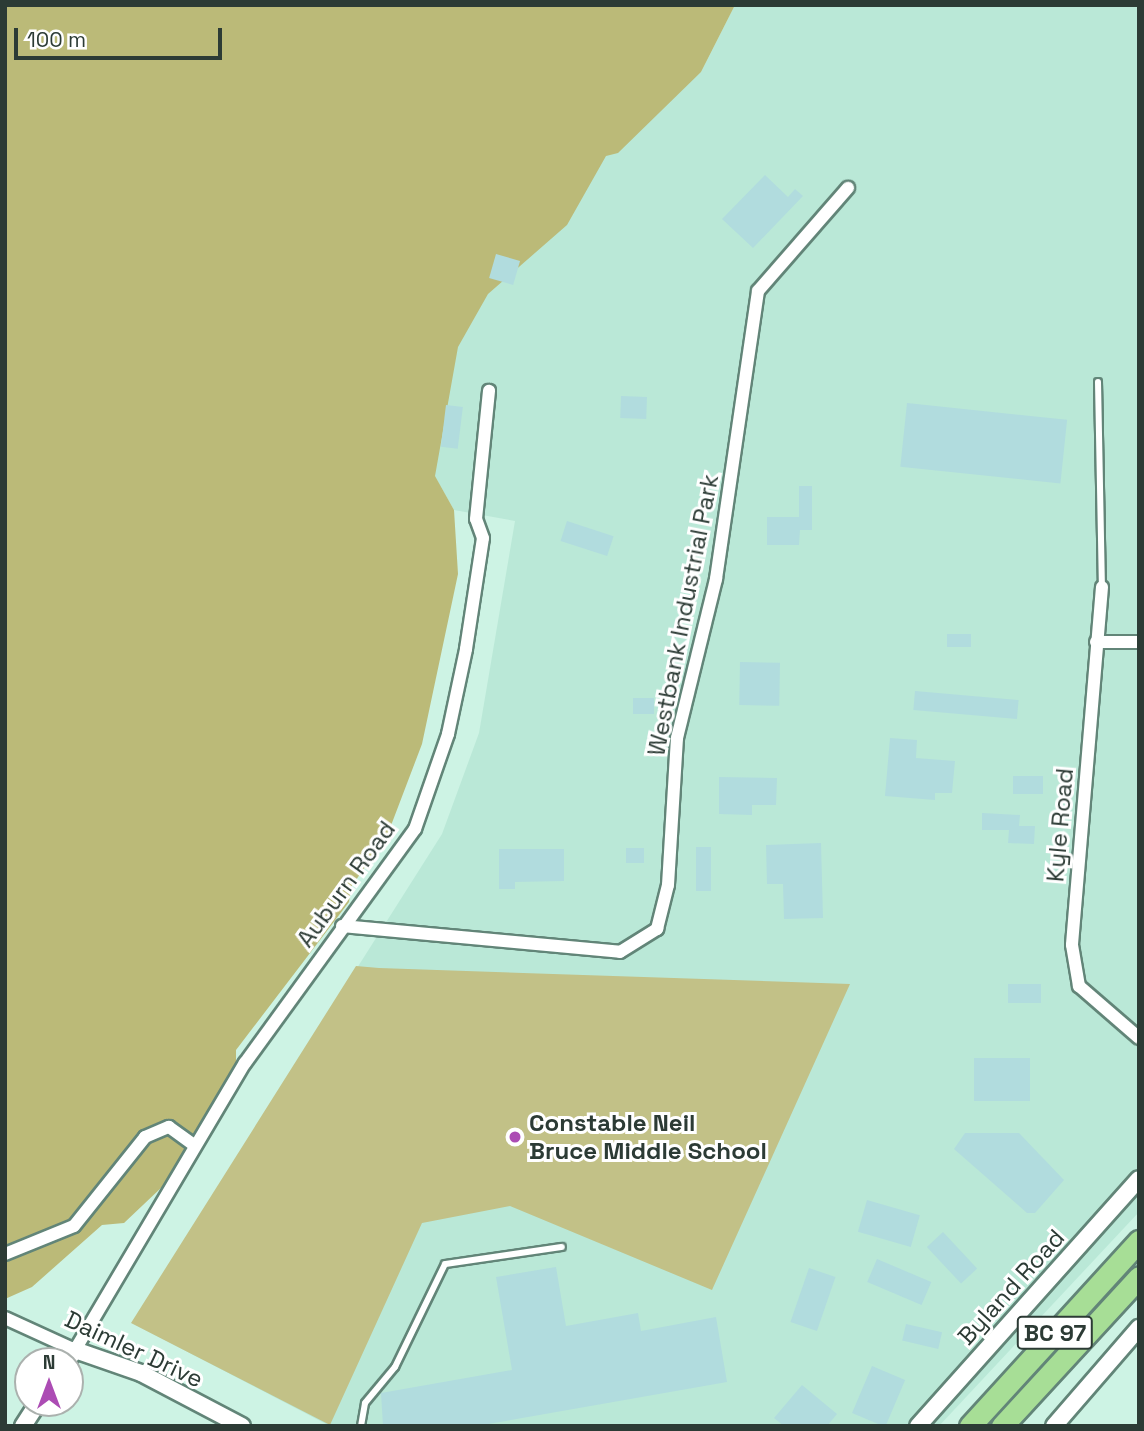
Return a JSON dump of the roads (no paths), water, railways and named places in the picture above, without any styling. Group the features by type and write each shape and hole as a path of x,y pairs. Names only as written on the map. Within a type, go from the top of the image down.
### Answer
{"highway":[{"name":"BC 97","path":"970,1426 1139,1241"},
{"name":"BC 97","path":"1002,1426 1139,1277"}],"street":[{"name":"Westbank Industrial Park","path":"342,926 621,952 657,929 667,885 677,738 716,579 758,291 848,188"},
{"name":"Auburn Road","path":"76,1347 194,1145 342,926 415,829 448,734 483,538 476,519 489,391"},
{"name":"Kyle Road","path":"1102,587 1072,946 1079,986 1139,1038"},
{"path":"1096,642 1139,642"},
{"path":"5,1254 74,1226 145,1137 170,1127 194,1145"},
{"name":"Byland Road","path":"918,1426 1139,1179"},
{"name":"Daimler Drive","path":"5,1318 57,1347"},
{"path":"1054,1426 1139,1328"},
{"name":"Daimler Drive","path":"84,1358 141,1373 242,1426"}],"lane":[{"path":"1098,382 1102,587"},
{"path":"361,1426 365,1404 395,1367 445,1264 562,1247"}],"place":[{"name":"Constable Neil Bruce Middle School","path":"515,1137"}]}
